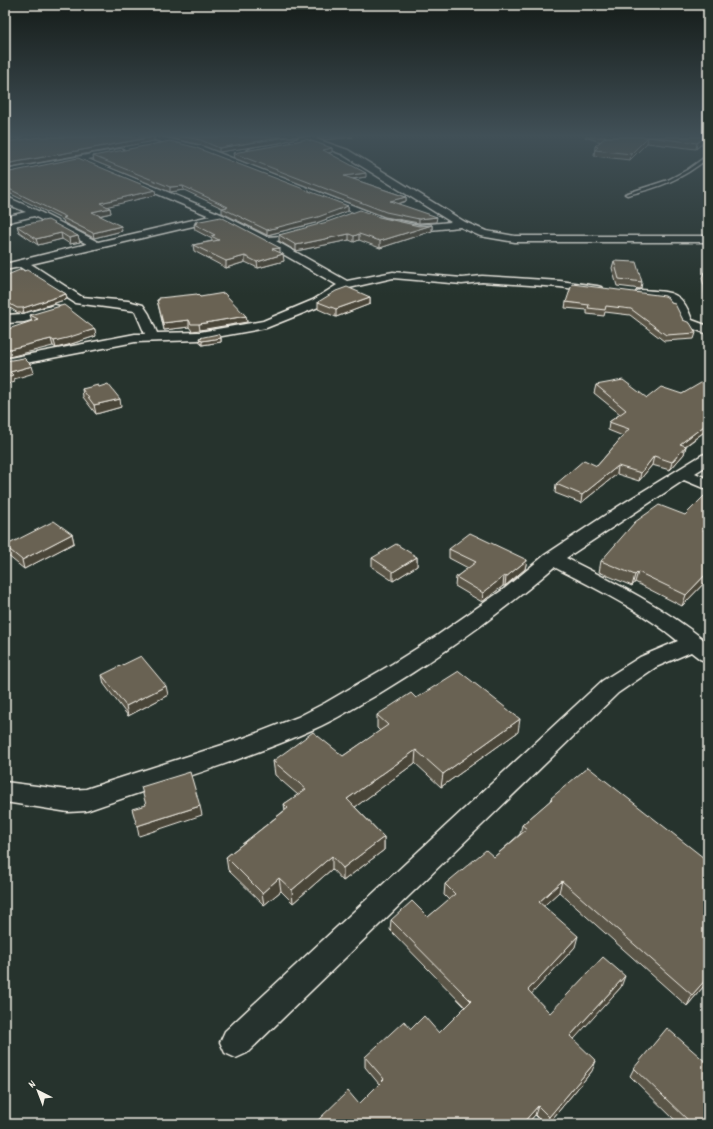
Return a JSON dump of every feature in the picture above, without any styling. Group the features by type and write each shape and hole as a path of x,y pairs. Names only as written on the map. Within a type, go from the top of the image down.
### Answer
{"street":[{"path":"154,190 220,217 266,240 345,285"},
{"path":"305,190 382,220 407,226 436,227 461,224"},
{"path":"406,190 461,224 484,234 515,239 708,239"},
{"path":"5,199 97,245"},
{"path":"345,217 360,211"},
{"path":"5,220 35,213"},
{"path":"5,267 220,217"},
{"path":"266,240 290,234"},
{"path":"23,264 79,300"},
{"path":"5,363 135,338 152,336 200,336 266,324 317,303 345,285 393,275 462,281 482,279 560,284 606,290"},
{"path":"629,292 671,298 680,304 687,322 708,330"},
{"path":"5,319 24,318 50,311 79,300 128,305 139,308 144,314 152,336"},
{"path":"5,792 68,800 86,800 255,742 307,722 356,696 426,655 519,587 552,559 625,510 708,458"},
{"path":"684,474 708,485"},
{"path":"552,559 612,589 675,626 701,648"},
{"path":"236,1042 610,687 648,662 701,648"}],"lane":[{"path":"627,194 643,190"}],"building":[{"path":"10,190 155,190 100,203 110,208 92,212 121,226 93,233 63,218 66,217"},
{"path":"191,190 305,190 348,206 318,217 267,230 222,208 228,207"},
{"path":"328,190 384,190 406,197 390,201 437,217 419,219 386,212"},
{"path":"360,210 379,217 419,226 432,225 380,241 359,234 354,236 349,234 296,245 279,235 327,222"},
{"path":"221,217 280,248 272,249 283,254 257,262 245,256 226,261 193,245 219,240 211,236 215,235 194,224 197,223 195,222"},
{"path":"48,220 78,236 69,238 61,233 36,239 17,226"},
{"path":"614,261 636,262 642,282 619,279"},
{"path":"22,269 24,271 27,270 66,294 23,308 17,308 5,301 5,276"},
{"path":"708,270 708,314 706,280 704,272"},
{"path":"572,284 665,296 671,303 675,304 683,320 690,323 696,333 666,335 631,309 606,306 605,310 588,308 589,305 566,302"},
{"path":"347,287 370,297 336,309 318,302 336,291"},
{"path":"224,293 246,316 199,324 191,324 189,320 163,323 157,300 159,300 159,298 197,294 200,297"},
{"path":"64,305 95,329 67,338 54,341 51,339 5,350 5,330 38,319 30,315"},
{"path":"218,334 221,338 202,341 199,338"},
{"path":"24,358 32,366 10,372 13,375 5,378 5,361"},
{"path":"623,380 647,398 661,387 682,394 706,380 708,381 708,423 680,444 686,446 672,462 654,456 641,473 618,466 582,495 556,484 584,460 597,466 629,429 609,422 626,410 596,385"},
{"path":"108,384 120,399 94,405 82,389 98,385 99,387"},
{"path":"707,493 708,522 701,529 708,532 708,572 686,595 638,572 635,575 601,561 635,522 659,505 685,515"},
{"path":"54,521 72,534 22,560 5,546"},
{"path":"470,533 527,560 483,593 456,577 476,562 449,549"},
{"path":"396,544 417,557 393,572 372,558"},
{"path":"141,656 166,686 126,706 102,675"},
{"path":"459,671 520,719 443,774 416,750 347,799 384,837 343,868 332,856 292,890 279,878 262,893 226,857 288,808 284,804 306,789 273,761 313,732 343,756 388,725 377,715 411,693 416,698"},
{"path":"588,767 704,858 708,855 708,977 692,995 562,881 539,902 578,936 528,990 550,1013 603,957 625,976 570,1036 596,1061 549,1117 538,1106 522,1124 319,1124 317,1121 348,1091 359,1104 384,1079 365,1057 404,1021 411,1029 424,1016 439,1033 471,1001 391,920 412,901 428,917 455,894 445,884 486,850 494,857 527,829 522,825"},
{"path":"190,772 200,806 137,826 132,809 146,805 141,787"},
{"path":"667,1028 708,1064 708,1124 692,1124 634,1068"}]}
